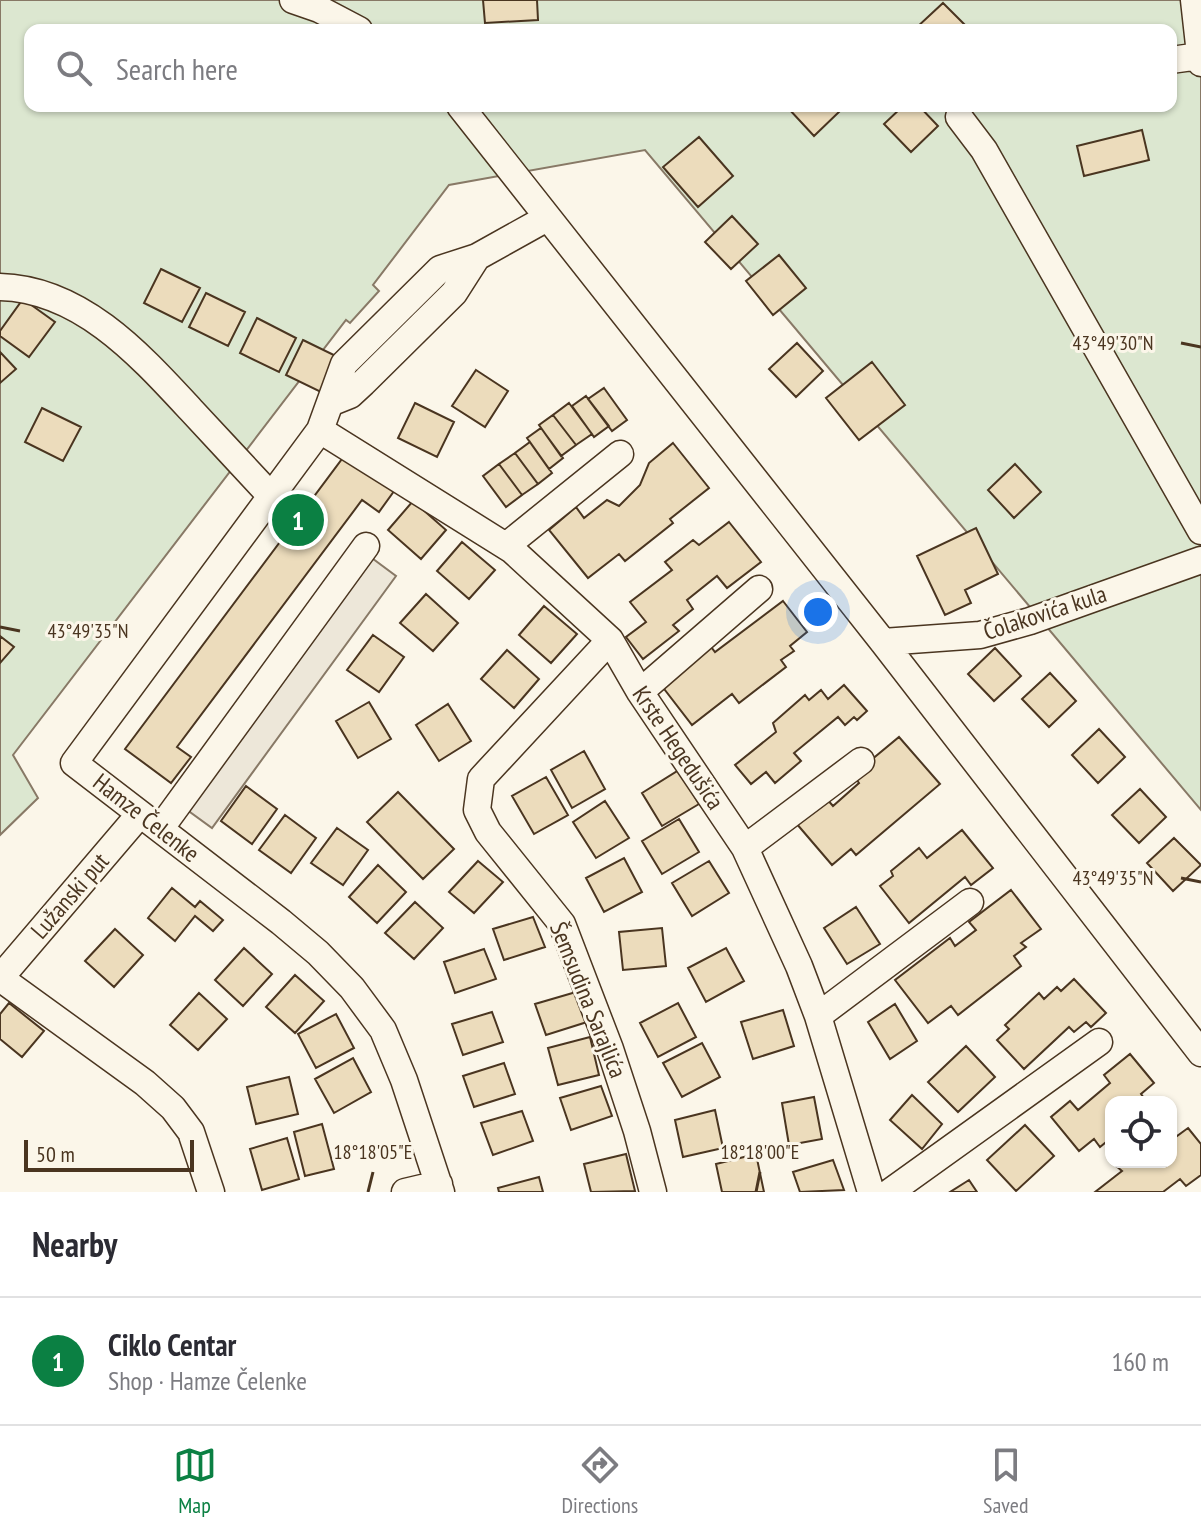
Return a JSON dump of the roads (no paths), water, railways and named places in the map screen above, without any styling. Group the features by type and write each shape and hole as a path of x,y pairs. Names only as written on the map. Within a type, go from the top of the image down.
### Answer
{"street":[{"path":"293,0 348,24"},
{"path":"1177,60 1200,60 1194,0"},
{"path":"465,112 883,642 1201,1053"},
{"path":"959,117 984,150 1201,531"},
{"name":"Hamze Čelenke","path":"405,1192 440,1188 404,1080 383,1030 352,988 290,930 74,763 320,430 330,403 350,395 454,293 477,257 547,218"},
{"path":"0,287 18,287 53,297 86,314 144,360 271,496"},
{"name":"Krste Hegedušića","path":"320,430 506,546 610,640 640,692 745,848 799,966 818,1016 871,1192"},
{"path":"506,546 620,454"},
{"name":"Lužanski put","path":"0,978 150,822 366,546"},
{"name":"Čolakovića kula","path":"883,642 980,635 1030,621 1201,560"},
{"path":"640,692 759,589"},
{"name":"Šemsudina Sarajlića","path":"610,640 481,779 477,810 488,832 562,924 615,1062 653,1192"},
{"path":"745,848 861,761"},
{"path":"818,1016 970,902"},
{"path":"0,978 145,1083 173,1108 191,1132 211,1192"},
{"path":"890,1192 1099,1042"}],"place":[{"name":"Ciklo Centar","path":"298,520"}]}
